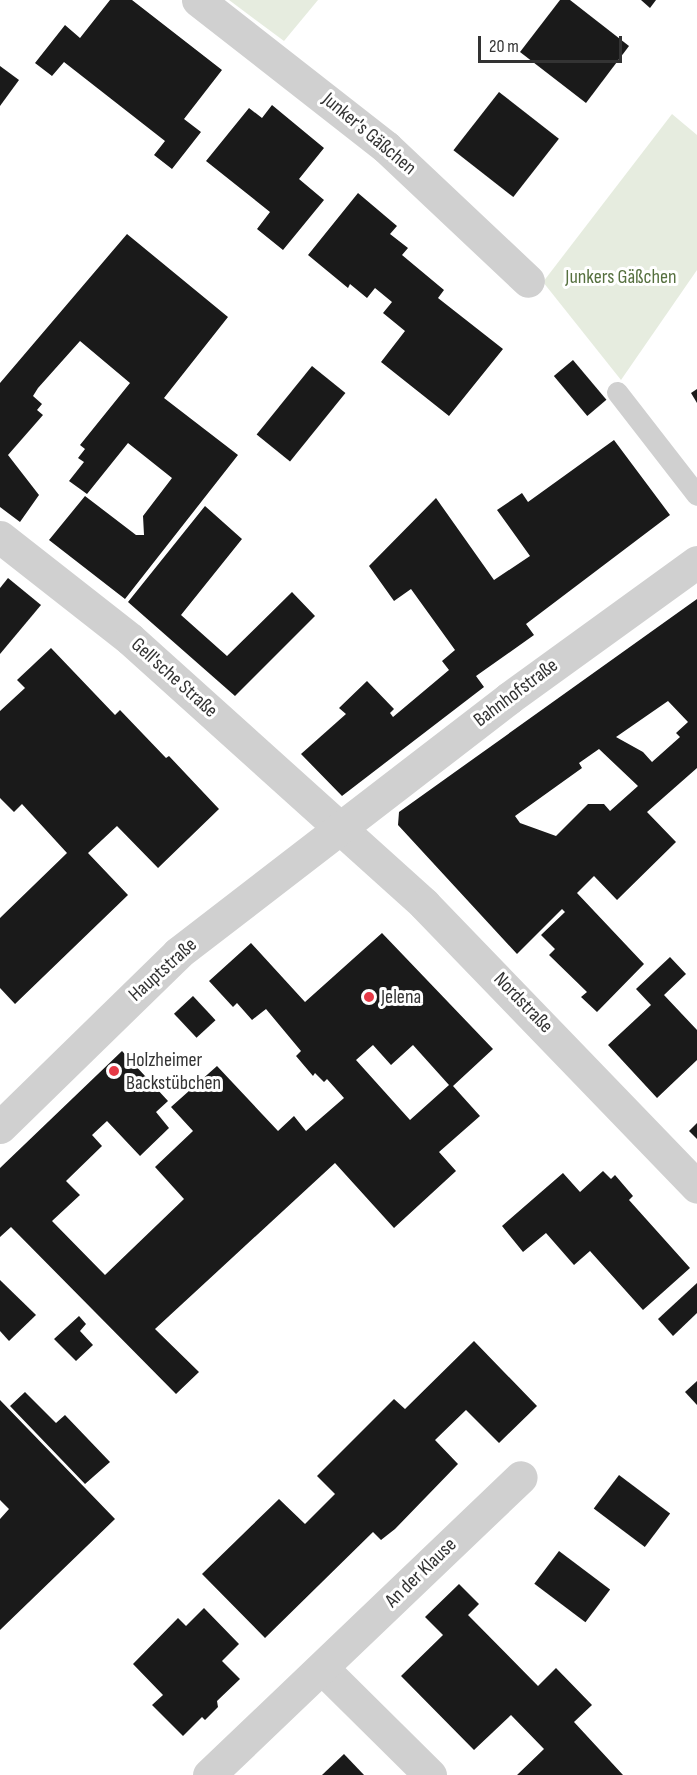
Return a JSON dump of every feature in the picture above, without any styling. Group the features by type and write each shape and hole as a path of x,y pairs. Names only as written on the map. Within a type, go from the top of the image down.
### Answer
{"street":[{"name":"Junker's Gäßchen","path":"198,0 386,147 528,281"},
{"name":"Gell'sche Straße","path":"0,537 130,639 339,829"},
{"name":"Bahnhofstraße","path":"339,829 508,698 697,562"},
{"name":"Hauptstraße","path":"0,1127 178,953 339,829"},
{"name":"Nordstraße","path":"339,829 505,984 697,1186"},
{"name":"An der Klause","path":"208,1775 309,1676 322,1668 520,1477"},
{"path":"322,1668 430,1775"}],"lane":[{"path":"617,392 697,495"}],"green space":[{"path":"229,0 318,0 284,41"},
{"name":"Junkers Gäßchen","path":"672,114 697,135 697,270 621,380 543,282"}],"building":[{"path":"110,0 132,0 222,70 184,119 201,132 172,169 154,155 165,141 64,62 52,76 35,63 65,25 80,38"},
{"path":"560,0 570,0 629,46 586,103 520,52"},
{"path":"641,0 656,0 650,8"},
{"path":"0,66 19,80 0,106"},
{"path":"499,92 559,139 513,197 453,150"},
{"path":"272,105 324,148 299,179 324,200 283,250 257,229 270,212 206,161 249,108 262,118"},
{"path":"358,193 397,226 390,234 408,248 402,255 444,290 438,298 503,349 449,416 381,362 405,331 383,313 392,302 375,288 367,298 350,284 348,288 308,255"},
{"path":"127,234 228,317 164,398 238,455 125,599 49,540 85,496 136,535 144,535 143,516 172,478 128,443 87,494 69,481 84,462 78,458 85,449 80,445 130,383 80,341 38,388 33,396 42,404 37,410 43,415 8,455 39,495 20,522 0,507 0,383"},
{"path":"573,360 606,400 587,416 554,376"},
{"path":"312,366 345,393 290,461 257,434"},
{"path":"697,389 697,403 691,393"},
{"path":"614,440 670,515 526,624 534,635 476,676 484,687 342,796 301,754 346,714 339,708 367,681 394,709 390,713 393,717 449,670 442,661 455,650 411,589 394,601 369,566 436,498 494,580 530,556 497,510 522,493 528,502"},
{"path":"205,506 242,539 181,615 227,656 292,592 315,616 235,696 128,602"},
{"path":"8,578 41,605 0,654 0,588"},
{"path":"697,599 697,768 647,812 676,842 617,900 594,876 577,893 644,964 597,1012 581,997 587,992 549,955 555,949 541,935 565,912 562,909 517,954 398,825 399,812","holes":["668,701 688,722 676,733 680,737 652,762 643,752 616,737","599,749 638,786 610,811 604,804 588,804 556,836 520,823 515,816 582,768 579,763"]},
{"path":"51,648 115,715 120,710 166,758 169,756 219,809 158,868 117,826 88,853 128,895 15,1004 0,988 0,918 67,853 22,804 14,812 0,798 0,711 25,688 17,680"},
{"path":"382,933 493,1049 453,1086 480,1116 439,1152 456,1171 394,1228 335,1163 155,1329 199,1372 176,1394 11,1227 0,1237 0,1168 122,1051 168,1101 156,1112 169,1128 140,1156 107,1121 92,1135 102,1146 66,1181 80,1195 52,1221 105,1275 184,1199 155,1167 193,1131 171,1107 217,1066 278,1131 294,1116 306,1131 344,1098 327,1079 324,1082 315,1073 313,1076 296,1056 301,1051 266,1009 252,1020 237,1003 233,1007 209,981 251,943 305,1002","holes":["373,1045 391,1065 413,1045 449,1085 410,1120 356,1060"]},
{"path":"670,957 686,974 664,995 697,1030 697,1060 657,1098 608,1045 651,1005 636,989"},
{"path":"193,996 216,1020 196,1038 174,1014"},
{"path":"697,1123 697,1139 689,1131"},
{"path":"603,1171 611,1179 615,1175 633,1196 629,1200 690,1268 643,1310 590,1251 574,1265 546,1233 523,1252 502,1226 563,1173 580,1192"},
{"path":"0,1280 36,1315 9,1341 0,1331"},
{"path":"697,1283 697,1313 673,1336 658,1319"},
{"path":"79,1316 86,1324 80,1331 93,1345 76,1361 54,1339"},
{"path":"474,1341 537,1406 499,1443 466,1410 435,1440 458,1464 395,1529 381,1540 373,1532 265,1638 202,1574 279,1499 305,1524 335,1494 317,1476 394,1399 405,1409"},
{"path":"697,1381 697,1405 685,1392"},
{"path":"25,1392 56,1423 65,1415 110,1462 85,1484 10,1406"},
{"path":"0,1400 115,1519 0,1630 0,1519 9,1509 0,1500"},
{"path":"619,1475 670,1514 645,1547 594,1509"},
{"path":"559,1551 610,1590 585,1622 534,1584"},
{"path":"459,1584 479,1604 468,1615 538,1686 556,1668 592,1705 574,1722 623,1775 517,1775 544,1749 511,1715 474,1750 401,1676 443,1635 425,1617"},
{"path":"204,1608 239,1644 222,1661 240,1679 217,1701 218,1707 205,1720 202,1717 183,1736 152,1705 163,1695 133,1664 178,1618 186,1626"},
{"path":"344,1754 364,1775 322,1775"}],"place":[{"name":"Jelena","path":"369,997"},
{"name":"Holzheimer Backstübchen","path":"114,1071"}]}
